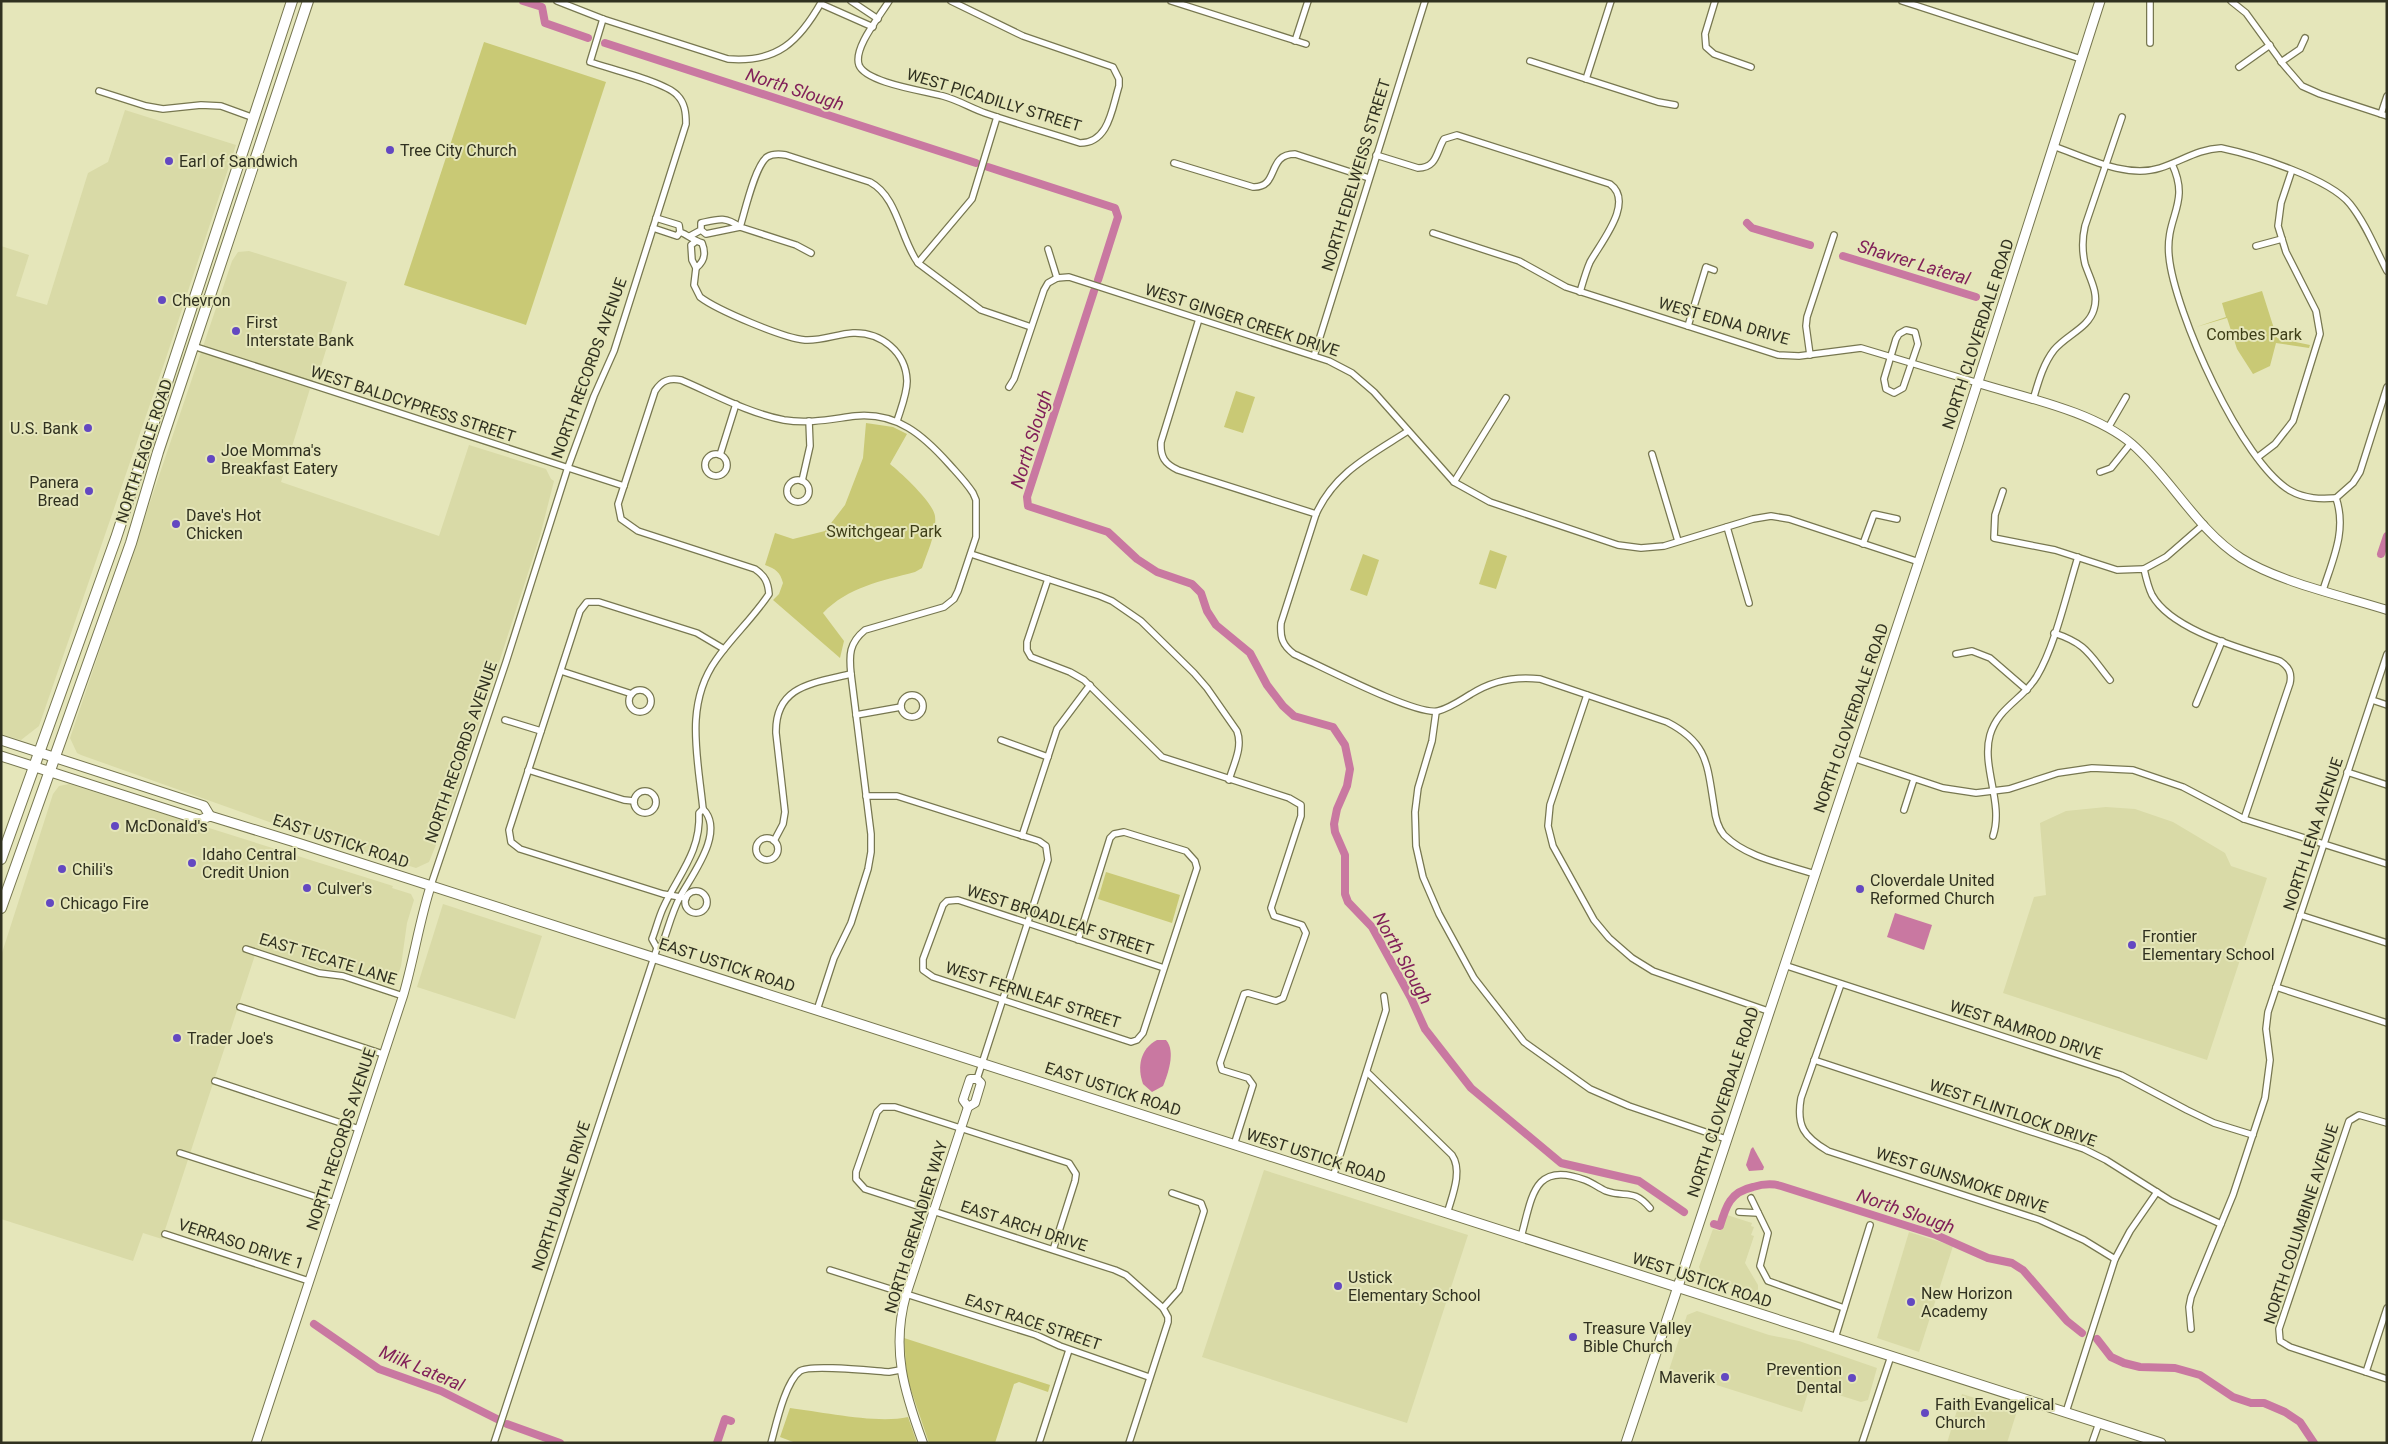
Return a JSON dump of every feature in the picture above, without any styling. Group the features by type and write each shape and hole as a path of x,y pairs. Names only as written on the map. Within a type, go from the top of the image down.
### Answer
{"highway":[{"name":"NORTH EAGLE ROAD","path":"1,859 116,538 292,1"},
{"name":"NORTH EAGLE ROAD","path":"1,908 128,552 158,452 308,1"},
{"path":"193,346 189,338 222,236 224,211"},
{"path":"158,452 160,430 185,353 180,342"}],"main road":[{"name":"NORTH CLOVERDALE ROAD","path":"1626,1443 1978,383 2100,1"},
{"path":"1,740 40,752"},
{"name":"EAST USTICK ROAD","path":"40,752 204,806 210,816"},
{"path":"1,756 35,767"},
{"name":"EAST USTICK ROAD","path":"35,767 200,820 210,816 431,885 1234,1145"},
{"name":"WEST USTICK ROAD","path":"1234,1145 2161,1443"}],"street":[{"path":"557,1 603,19 728,59 750,60 774,54 795,40 808,25 821,2 872,27 889,1"},
{"path":"851,1 878,19"},
{"name":"WEST PICADILLY STREET","path":"872,27 860,47 858,57 860,66 867,75 943,96 997,117 1080,143 1094,141 1101,136 1119,86 1117,73 1107,63 1023,36 951,1"},
{"path":"1171,1 1306,44"},
{"path":"1295,41 1308,1"},
{"name":"NORTH EDELWEISS STREET","path":"1314,356 1425,1"},
{"path":"1586,79 1612,1"},
{"path":"1715,1 1705,34 1706,47 1714,54 1751,67"},
{"path":"1902,1 2081,58"},
{"path":"2150,1 2150,43"},
{"path":"2231,1 2246,13 2281,62 2302,86 2320,94 2384,115 2387,96"},
{"name":"NORTH RECORDS AVENUE","path":"256,1443 403,996 414,960 418,926 431,885 470,774 568,468 614,351 686,124 686,114 682,102 668,88 590,62 603,19"},
{"path":"2281,62 2300,49 2305,38"},
{"path":"2239,66 2270,45"},
{"path":"1530,61 1658,102 1675,105"},
{"path":"99,91 146,106 163,109 201,105 221,106 254,118"},
{"path":"918,263 972,199 997,117"},
{"path":"2033,400 2041,376 2053,352 2063,340 2084,326 2094,311 2095,290 2085,264 2082,240 2122,117"},
{"path":"1376,155 1418,168 1425,168 1434,162 1444,138 1457,135 1610,184 1618,190 1620,199 1610,230 1590,263 1580,292"},
{"path":"2053,146 2107,164 2141,172 2172,164 2207,148 2221,148 2292,170 2328,185 2349,202 2362,221 2387,271"},
{"path":"740,227 759,168 766,158 776,154 786,154 870,182 879,187 887,197 911,254 918,263 981,310 1031,328"},
{"path":"1174,163 1253,187 1259,187 1269,182 1278,160 1288,154 1295,154 1369,178"},
{"path":"2172,164 2179,178 2180,198 2172,221 2168,254 2180,303 2190,331 2218,392 2258,456 2280,483 2292,492 2308,497 2336,498 2353,483 2360,472 2387,388"},
{"path":"2258,456 2275,444 2293,421 2318,347 2320,334 2316,311 2282,239 2278,215 2292,170"},
{"path":"656,218 679,225 680,232"},
{"path":"701,230 701,224 719,219 729,219 740,227 796,245 811,253"},
{"path":"701,230 706,234 740,227"},
{"path":"653,228 677,236 680,232"},
{"path":"690,236 701,230"},
{"path":"680,232 690,236 695,242 702,243 704,256 702,263 696,268 693,278 696,290 706,301 792,338 816,340 863,333 888,343 902,360 907,381 897,421"},
{"name":"WEST EDNA DRIVE","path":"1433,233 1520,261 1556,283 1580,292 1778,355 1810,355 1861,348 1891,355 1978,383"},
{"path":"1810,355 1806,326 1834,235"},
{"path":"2256,246 2282,239"},
{"path":"695,242 691,245 692,260 696,268"},
{"path":"1009,387 1014,380 1044,290 1048,283 1057,278 1048,249"},
{"path":"1688,326 1706,267 1714,270"},
{"name":"WEST GINGER CREEK DRIVE","path":"1057,278 1069,277 1329,361 1352,373 1374,392 1454,482 1490,502 1618,545 1641,548 1664,546 1771,516 1789,519 1919,562"},
{"path":"1200,319 1161,442 1160,452 1163,459 1169,466 1178,470 1316,514"},
{"path":"1911,330 1915,332 1919,340 1913,362 1903,388 1898,392 1889,391 1883,381 1891,355 1899,334 1911,330"},
{"name":"WEST BALDCYPRESS STREET","path":"193,346 624,486"},
{"path":"657,948 652,939 663,907 692,856 699,832 699,813 703,809 695,727 696,710 704,681 724,649 769,594 768,584 763,575 754,569 638,531 620,519 618,504 655,391 665,380 682,380 736,404 773,417 810,422 868,416 897,421 931,443 973,493 976,500 977,529 971,554 954,599 944,607 873,627 858,636 849,655 872,843 870,861 850,923 834,958 817,1010"},
{"path":"1978,383 2033,400 2108,428 2131,443 2160,471 2224,546 2242,559 2275,574 2387,610"},
{"path":"2108,428 2126,397"},
{"path":"1454,482 1506,398"},
{"path":"720,454 736,404"},
{"path":"802,480 810,446 810,422"},
{"path":"1408,431 1352,468 1336,481 1323,498 1316,514 1281,623 1282,642 1294,654 1412,708 1436,712 1456,704 1488,684 1507,679 1540,679 1666,722 1684,731 1696,744 1704,757 1715,816 1722,832 1735,844 1750,852 1815,874"},
{"path":"2100,472 2111,468 2131,443"},
{"path":"1652,454 1678,541"},
{"path":"2003,491 1995,515 1994,538 2055,550 2117,570 2144,569 2166,557 2204,524"},
{"path":"2323,590 2340,536 2340,510 2336,498"},
{"path":"1863,544 1874,514 1897,520"},
{"path":"1727,527 1750,603"},
{"path":"971,554 1112,600 1141,621 1202,681 1237,730 1240,740 1229,780"},
{"path":"1993,836 1997,825 1988,752 1992,726 2005,708 2027,690 2042,667 2078,557"},
{"path":"2144,569 2152,595 2160,606 2188,626 2222,641 2280,661 2286,665 2290,672 2290,683 2244,819"},
{"path":"1048,579 1027,642 1027,650 1031,657 1070,672 1090,685 1162,757 1289,798 1301,805 1301,816 1271,908 1274,916 1302,925 1305,928 1304,938 1287,992 1280,1000 1272,1000 1248,993 1244,994 1220,1063 1222,1070 1248,1078 1253,1085 1234,1145"},
{"path":"682,898 670,896 520,849 511,842 509,830 580,611 587,602 599,602 697,633 712,640 724,649"},
{"path":"2054,632 2072,639 2083,646 2110,680"},
{"path":"2196,704 2222,641"},
{"path":"1956,654 1972,652 1990,658 2027,690"},
{"name":"NORTH LENA AVENUE","path":"2191,1329 2189,1307 2191,1297 2221,1224 2265,1098 2270,1060 2267,1020 2276,987 2387,654"},
{"path":"561,671 632,694"},
{"path":"774,841 783,824 785,812 776,733 779,709 786,697 794,691 807,685 851,674"},
{"path":"866,796 897,796 1022,836 1057,729 1090,685"},
{"path":"1587,695 1550,805 1548,826 1554,846 1594,920 1608,938 1632,958 1653,971 1768,1011"},
{"path":"2372,700 2387,705"},
{"path":"856,715 901,707"},
{"path":"1436,712 1432,741 1418,788 1415,812 1416,846 1423,877 1429,892 1474,978 1524,1042 1590,1089 1629,1106 1726,1139"},
{"path":"506,720 541,731"},
{"path":"1001,740 1048,757"},
{"path":"1853,758 1957,792 1994,792 2066,772 2092,768 2133,770 2183,787 2244,819 2387,864"},
{"path":"528,770 624,800 634,801"},
{"path":"2347,772 2387,785"},
{"path":"1904,810 1914,779"},
{"name":"NORTH DUANE DRIVE","path":"494,1443 653,957 657,948 662,945 708,845 709,820 708,814 703,809"},
{"path":"1078,940 1110,838 1114,834 1124,832 1186,851 1195,861 1196,868 1164,968"},
{"name":"NORTH GRENADIER WAY","path":"977,1079 1048,860 1046,846 1022,836"},
{"name":"WEST BROADLEAF STREET","path":"923,970 923,959 943,905 947,901 958,900 1164,968"},
{"path":"2300,915 2387,943"},
{"name":"EAST TECATE LANE","path":"246,949 319,973 343,976 403,996"},
{"name":"WEST RAMROD DRIVE","path":"1784,965 2121,1075 2214,1123 2253,1135"},
{"name":"WEST FERNLEAF STREET","path":"923,970 933,977 1130,1042 1137,1040 1143,1034 1164,968"},
{"path":"1814,1060 1841,984"},
{"path":"2276,987 2387,1023"},
{"path":"1333,1177 1386,1010 1384,996"},
{"path":"240,1007 383,1054"},
{"name":"WEST GUNSMOKE DRIVE","path":"1814,1060 1801,1098 1798,1114 1802,1128 1812,1142 1828,1151 2040,1220 2084,1240 2115,1259"},
{"name":"WEST FLINTLOCK DRIVE","path":"1814,1060 2084,1149 2106,1160 2171,1201 2221,1224"},
{"path":"1366,1072 1457,1162 1458,1172 1447,1214"},
{"name":"NORTH GRENADIER WAY","path":"923,1443 900,1370 898,1352 900,1324 906,1295 968,1107 974,1103 979,1089 981,1082 977,1079 970,1079 963,1100 968,1107"},
{"path":"215,1081 359,1129"},
{"name":"EAST ARCH DRIVE","path":"961,1128 895,1107 882,1107 874,1118 858,1164 856,1176 858,1183 865,1189 1126,1275 1163,1308 1168,1317 1149,1377"},
{"name":"NORTH COLUMBINE AVENUE","path":"2366,1372 2290,1347 2280,1341 2279,1329 2347,1126 2354,1117 2367,1116 2387,1123"},
{"path":"961,1128 1062,1160 1074,1168 1075,1181 1053,1250"},
{"path":"180,1153 335,1203"},
{"path":"1521,1237 1537,1186 1543,1178 1553,1174 1586,1180 1606,1191 1630,1193 1641,1197 1650,1208"},
{"path":"2066,1412 2115,1259 2130,1231 2157,1192"},
{"path":"1163,1308 1179,1290 1204,1207 1201,1203 1172,1193"},
{"path":"1750,1198 1768,1233 1760,1266 1768,1281 1844,1308"},
{"path":"1739,1212 1758,1213"},
{"path":"1835,1338 1870,1225"},
{"name":"VERRASO DRIVE 1","path":"165,1234 309,1281"},
{"name":"EAST RACE STREET","path":"830,1270 1036,1335 1069,1350 1149,1377"},
{"path":"2387,1308 2366,1372 2387,1378"},
{"path":"1039,1443 1069,1350"},
{"path":"1862,1443 1891,1356"},
{"path":"771,1443 790,1383 800,1370 813,1367 888,1372 900,1370"},
{"path":"1129,1443 1149,1377"},
{"path":"2092,1443 2099,1423"}],"shaded area":[{"path":"125,110 236,145 167,355 39,726 21,740 1,734 1,246 29,255 16,296 47,305 88,173 108,162"},
{"path":"249,251 347,282 317,379 313,379 281,482 439,536 469,445 546,469 554,481 540,536 455,798 429,862 416,868 272,823 81,755 77,753 70,738 232,261 238,252"},
{"path":"69,784 393,886 392,888 411,894 414,900 407,923 401,966 395,984 391,986 344,971 323,969 257,949 162,1239 143,1233 133,1261 1,1219 1,956 53,794 59,786"},
{"name":"Frontier Elementary School","path":"2106,807 2135,809 2173,822 2225,853 2231,866 2267,878 2207,1060 2003,993 2034,897 2046,895 2040,823 2066,811"},
{"path":"443,904 542,936 515,1019 417,987"},
{"path":"1895,913 1932,925 1924,950 1887,937"},
{"path":"1157,1040 1166,1040 1171,1056 1163,1086 1152,1092 1143,1084 1140,1065 1147,1048"},
{"path":"1753,1147 1764,1167 1763,1170 1749,1171 1746,1165"},
{"name":"Ustick Elementary School","path":"1264,1170 1468,1235 1407,1423 1202,1357"},
{"path":"1727,1215 1752,1223 1751,1226 1754,1227 1751,1235 1754,1236 1745,1263 1758,1285 1758,1296 1704,1279 1699,1267 1713,1229 1720,1231"},
{"name":"New Horizon Academy","path":"1909,1232 1953,1246 1919,1352 1877,1338"},
{"path":"1697,1311 1769,1335 1799,1341 1877,1368 1868,1400 1861,1402 1810,1386 1802,1412 1669,1370 1687,1315"},
{"path":"1962,1394 2017,1411 2007,1443 1947,1443"}],"green space":[{"path":"484,42 606,82 526,325 404,285"},
{"name":"Combes Park","path":"2262,291 2277,338 2310,345 2309,348 2276,343 2270,366 2253,374 2237,349 2227,318 2196,327 2226,317 2222,303"},
{"path":"1236,391 1255,397 1243,433 1224,427"},
{"name":"Switchgear Park","path":"866,423 893,427 907,434 890,464 929,503 935,516 935,529 922,568 915,572 854,591 833,604 823,613 844,641 840,658 773,600 779,594 783,583 777,571 765,565 775,533 793,539 825,531 845,505 863,458"},
{"path":"1490,550 1507,556 1496,589 1479,584"},
{"path":"1363,554 1379,560 1367,596 1350,590"},
{"path":"1106,872 1180,895 1172,923 1098,899"},
{"path":"904,1338 1050,1385 1048,1392 1019,1382 1014,1384 995,1443 929,1443 907,1378"},
{"path":"790,1408 866,1418 895,1419 908,1417 917,1443 796,1443 780,1437"}],"waterway":[{"name":"North Slough","path":"523,1 542,7 545,23 588,38"},
{"name":"North Slough","path":"605,43 976,163"},
{"name":"North Slough","path":"988,167 1115,208 1118,217 1098,280"},
{"name":"Shavrer Lateral","path":"1747,223 1752,228 1810,245"},
{"name":"Shavrer Lateral","path":"1843,256 1976,297"},
{"name":"North Slough","path":"1094,291 1027,497 1028,506 1108,532 1137,559 1157,572 1192,584 1201,593 1207,611 1216,625 1250,653 1267,685 1283,706 1294,716 1333,727 1345,745 1350,769 1347,786 1337,809 1334,824 1335,832 1345,855 1345,894 1348,902 1372,927 1411,998 1425,1029 1471,1088 1561,1163 1639,1181 1684,1212"},
{"path":"2381,554 2387,536"},
{"name":"North Slough","path":"1714,1224 1720,1226 1727,1206 1739,1192 1764,1185 1774,1184 1781,1186 1936,1235 1988,1258 2012,1263 2023,1270 2067,1321 2082,1333"},
{"name":"Milk Lateral","path":"314,1324 379,1369 441,1391 497,1419"},
{"name":"North Slough","path":"2097,1339 2111,1357 2124,1363 2140,1367 2175,1368 2200,1375 2233,1397 2251,1403 2264,1403 2285,1412 2300,1422 2314,1443"},
{"name":"Milk Lateral","path":"717,1443 725,1419 731,1421"},
{"name":"Milk Lateral","path":"507,1424 560,1443"}],"place":[{"name":"Tree City Church","path":"390,150"},
{"name":"Earl of Sandwich","path":"169,161"},
{"name":"Chevron","path":"162,300"},
{"name":"First Interstate Bank","path":"236,331"},
{"name":"U.S. Bank","path":"88,428"},
{"name":"Joe Momma's Breakfast Eatery","path":"211,459"},
{"name":"Panera Bread","path":"89,491"},
{"name":"Dave's Hot Chicken","path":"176,524"},
{"name":"McDonald's","path":"115,826"},
{"name":"Idaho Central Credit Union","path":"192,863"},
{"name":"Chili's","path":"62,869"},
{"name":"Culver's","path":"307,888"},
{"name":"Cloverdale United Reformed Church","path":"1860,889"},
{"name":"Chicago Fire","path":"50,903"},
{"name":"Frontier Elementary School","path":"2132,945"},
{"name":"Trader Joe's","path":"177,1038"},
{"name":"Ustick Elementary School","path":"1338,1286"},
{"name":"New Horizon Academy","path":"1911,1302"},
{"name":"Treasure Valley Bible Church","path":"1573,1337"},
{"name":"Maverik","path":"1725,1377"},
{"name":"Prevention Dental","path":"1852,1378"},
{"name":"Faith Evangelical Church","path":"1925,1413"}]}
